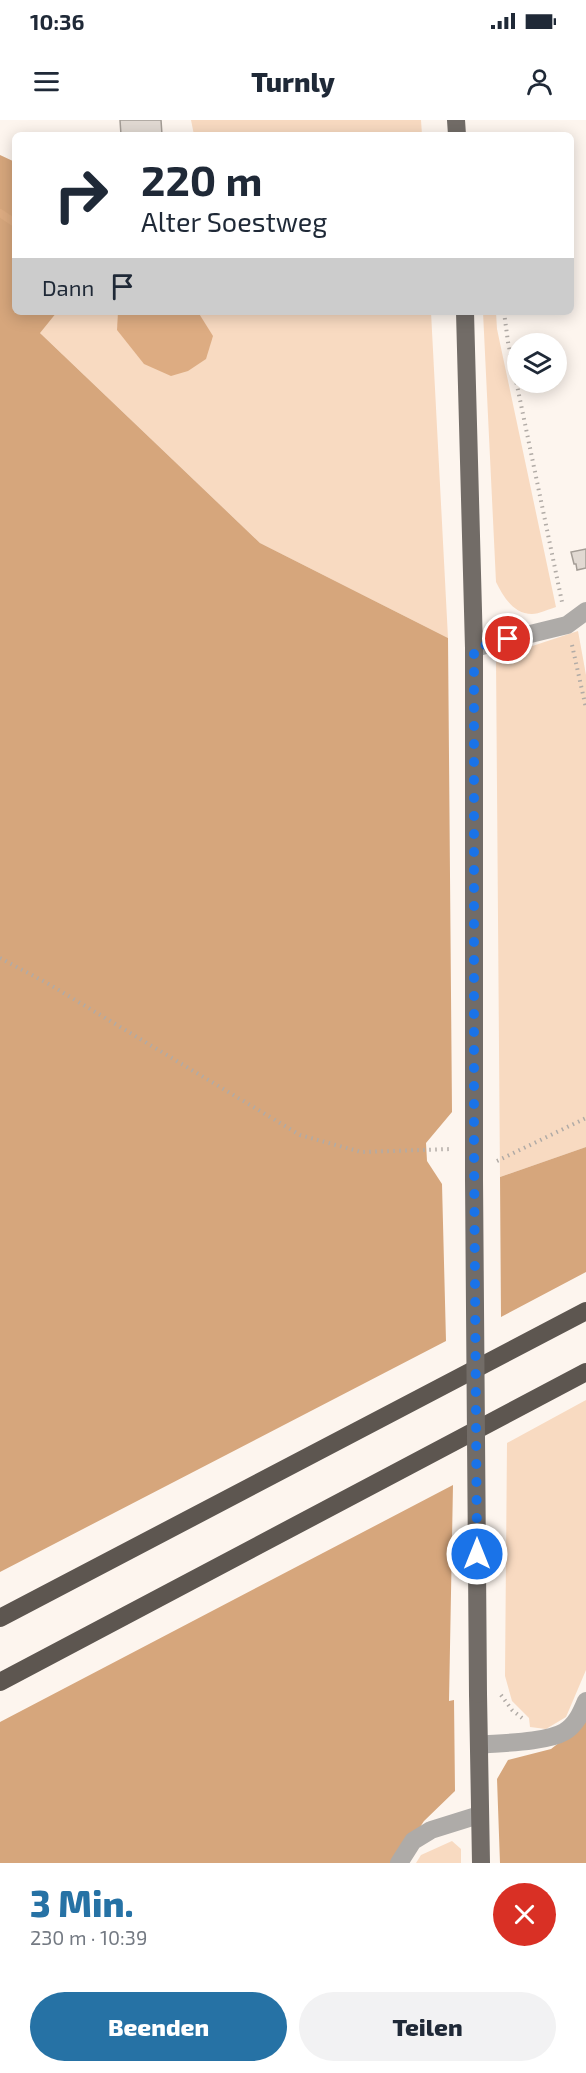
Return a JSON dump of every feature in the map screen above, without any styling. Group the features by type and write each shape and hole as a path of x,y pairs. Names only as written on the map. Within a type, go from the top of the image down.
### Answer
{"highway":[{"path":"0,1618 586,1311"},
{"path":"0,1682 586,1372"}],"main road":[{"path":"465,315 474,648 474,1179 481,1863"}],"street":[{"path":"474,648 567,625 586,610"},
{"path":"479,1745 551,1737 564,1732 576,1722 586,1701"},
{"path":"399,1863 413,1841 431,1830 479,1815"}],"path":[{"path":"504,315 508,342 586,708"},
{"path":"0,958 47,983 300,1134 361,1152 474,1148"},
{"path":"495,1165 500,1159 586,1118"},
{"path":"501,1694 512,1710 526,1722 525,1740"}],"shaded area":[{"path":"191,120 421,120 422,132 193,132"},
{"path":"0,155 12,161 12,315 55,315 40,333 260,543 448,638 452,1112 426,1143 427,1161 442,1184 446,1341 0,1572"},
{"path":"54,315 431,315 448,638 260,543 39,332"},
{"path":"118,315 200,315 213,336 206,359 188,371 171,376 144,364 117,330"},
{"path":"483,315 496,315 507,376 507,393 511,393 556,607 535,614 525,613 514,608 496,582"},
{"path":"578,631 586,675 586,1147 500,1177 496,658"},
{"path":"586,1147 586,1272 501,1317 500,1177"},
{"path":"586,1400 586,1670 566,1717 546,1729 530,1727 529,1718 512,1701 505,1676 507,1443"},
{"path":"453,1485 449,1701 454,1700 455,1791 424,1821 399,1859 402,1863 0,1863 0,1722"},
{"path":"586,1716 586,1863 500,1863 497,1779 508,1760 551,1749 578,1728"},
{"path":"452,1841 461,1849 461,1863 416,1863 421,1855"}],"building":[{"path":"120,120 161,120 162,132 121,132"},
{"path":"586,549 586,568 577,570 571,552"}],"waterway":[{"path":"0,213 12,221"}],"route":[{"path":"477,1554 474,648 508,639"}]}
